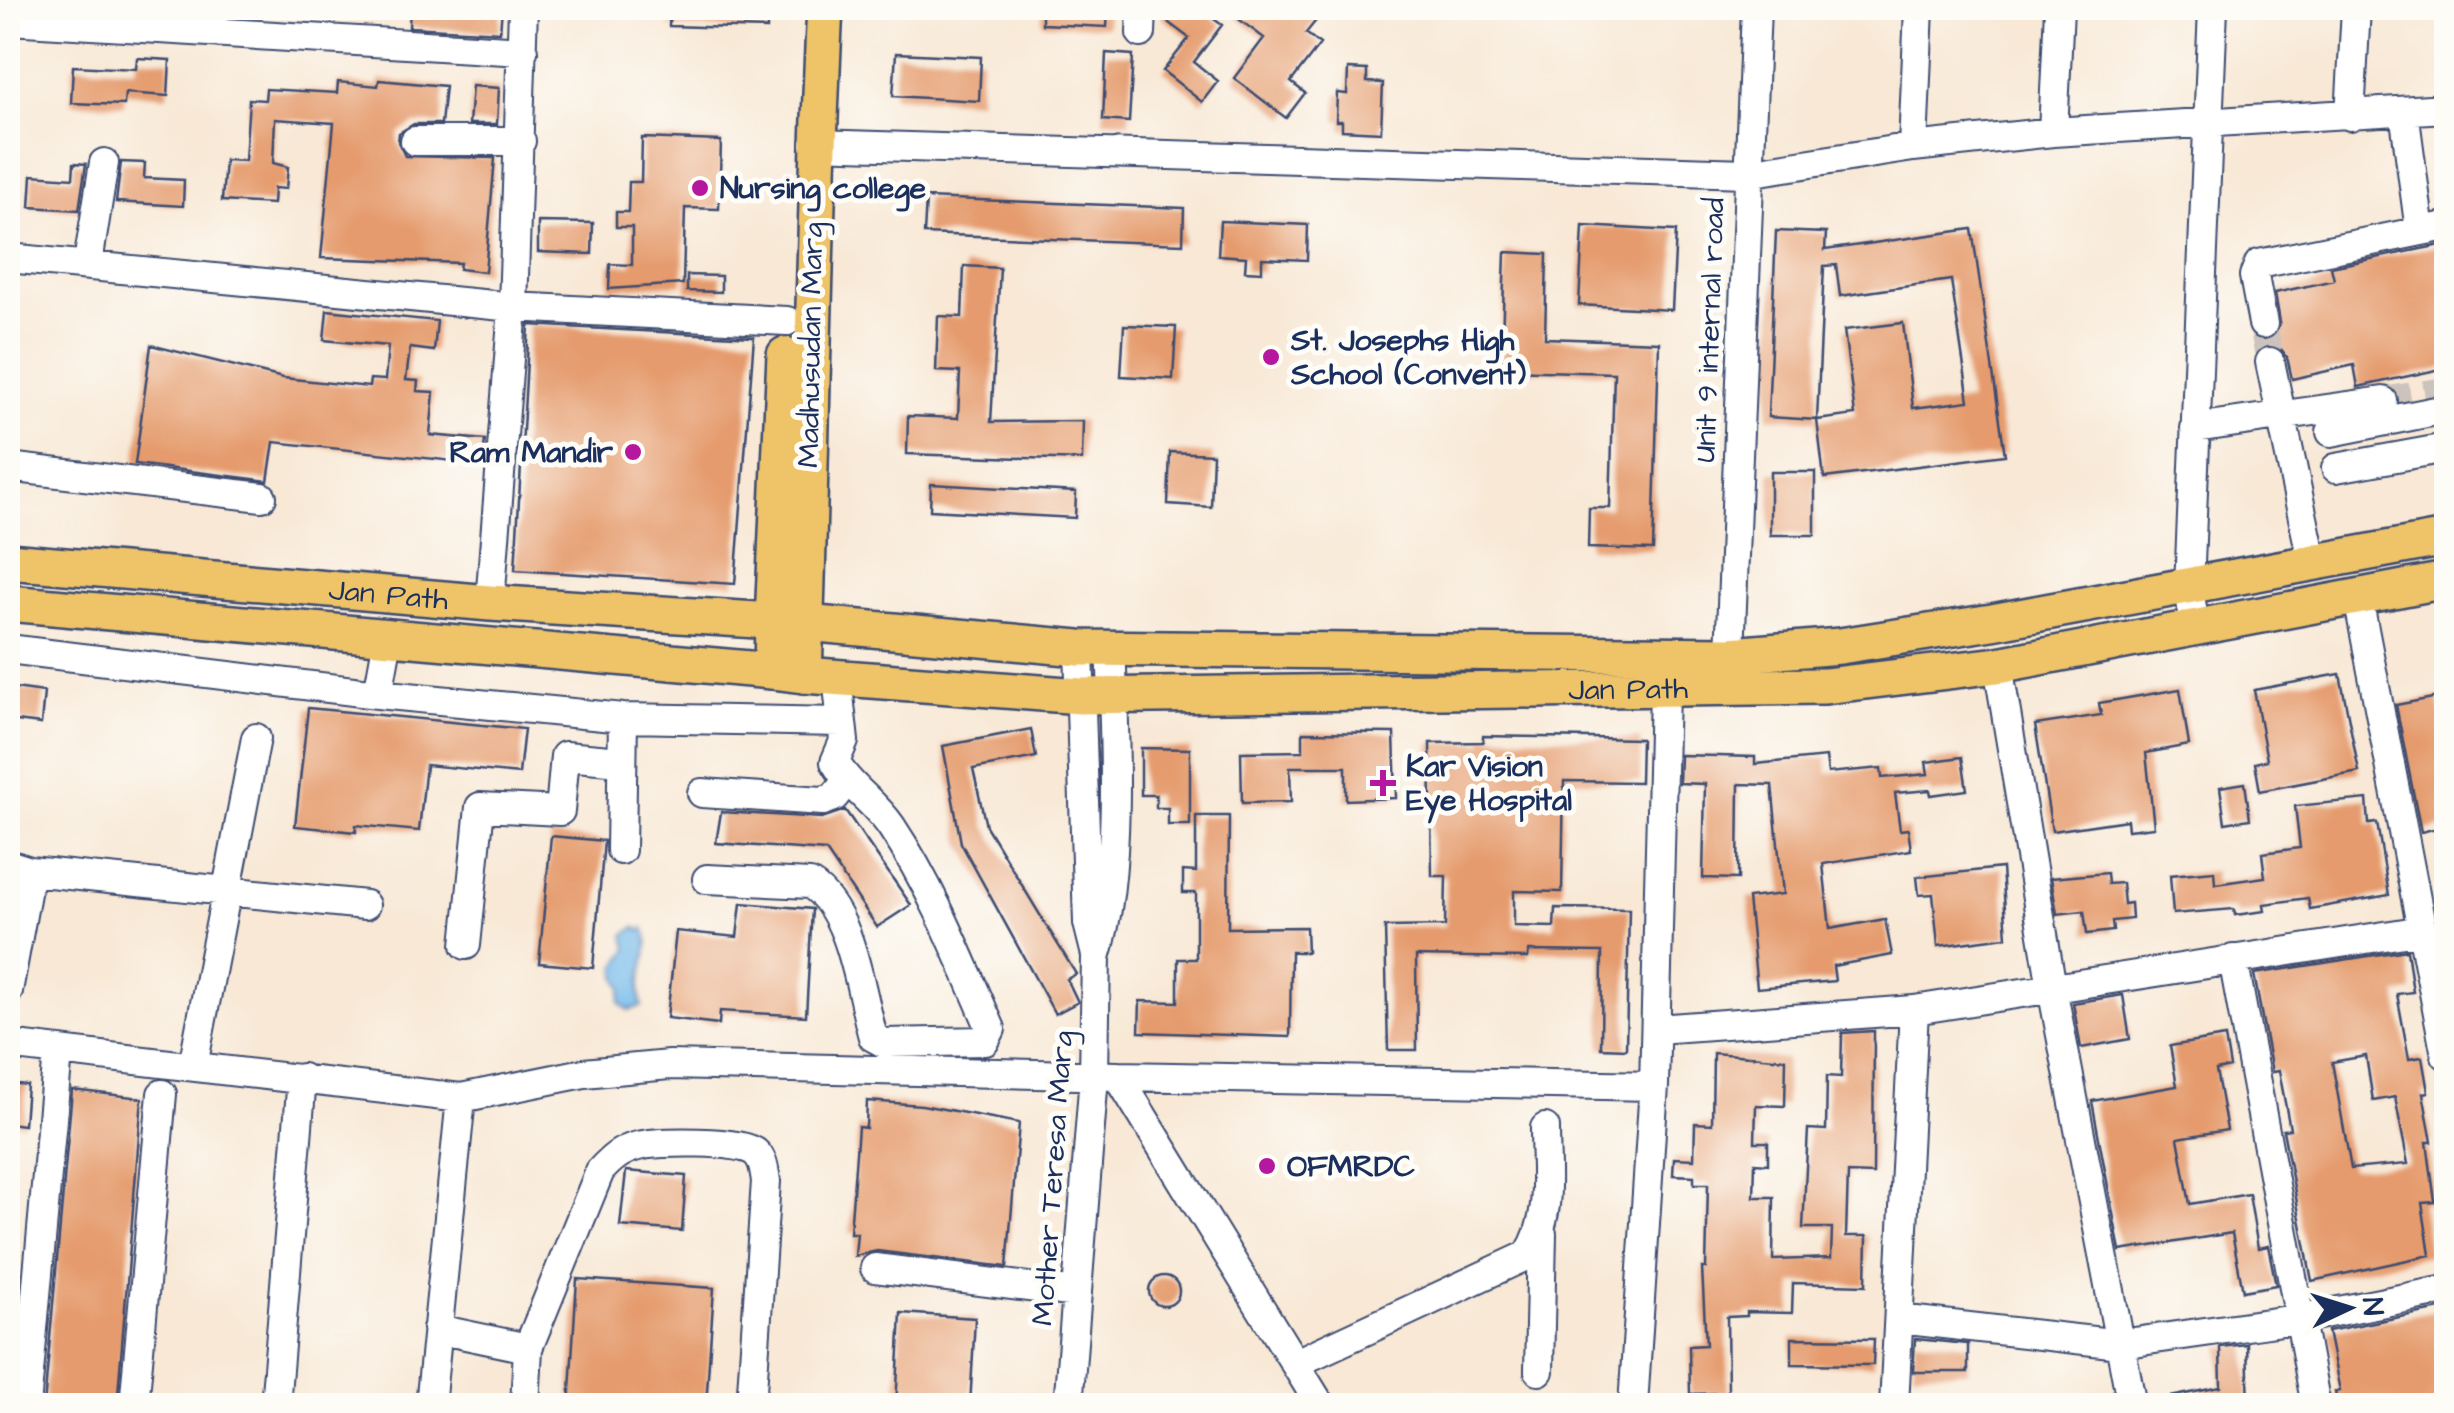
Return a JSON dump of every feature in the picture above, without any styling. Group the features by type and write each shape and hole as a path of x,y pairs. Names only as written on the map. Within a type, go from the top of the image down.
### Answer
{"main road":[{"name":"Madhusudan Marg","path":"789,622 787,320 801,8"},
{"name":"Madhusudan Marg","path":"789,622 825,8"},
{"name":"Jan Path","path":"8,561 490,603 789,622 1095,648 1730,655 1840,646 2188,588 2446,538"},
{"name":"Jan Path","path":"8,603 388,639 1097,696 1664,692 1825,686 1998,664 2446,580"},
{"path":"789,622 804,674"}],"street":[{"path":"490,603 513,306 523,8"},
{"name":"Unit 9 internal road","path":"1730,655 1756,8"},
{"path":"1914,147 1919,8"},
{"path":"2052,132 2059,8"},
{"path":"2195,628 2188,588 2213,8"},
{"path":"2350,116 2356,8"},
{"path":"8,20 523,52"},
{"path":"816,144 1747,173 1914,147 2052,132 2446,108"},
{"path":"2263,324 2254,276 2258,264 2433,229 2404,111"},
{"path":"415,141 521,140"},
{"path":"88,264 104,163"},
{"path":"8,258 513,306 787,320"},
{"path":"2270,362 2313,565"},
{"path":"2195,428 2383,401"},
{"path":"2446,410 2337,430 2343,466 2446,448"},
{"path":"2411,416 2418,453"},
{"path":"8,467 262,497"},
{"path":"2358,598 2446,1055"},
{"path":"378,694 388,639"},
{"name":"Mother Teresa Marg","path":"1068,1406 1077,1293 1106,1076 1096,956 1108,918 1095,648"},
{"path":"8,649 378,694 623,718 842,722"},
{"path":"1998,664 2052,988 2132,1406"},
{"path":"707,879 810,884 822,892 846,933 873,1037 884,1043 985,1041 990,1030 939,911 892,827 846,782 834,762 844,741 842,722 804,674"},
{"path":"1633,1406 1657,1028 1664,692"},
{"path":"620,850 623,718"},
{"path":"193,1066 256,738"},
{"path":"466,946 480,807 560,812 565,756 621,760"},
{"path":"702,793 823,801 834,797 846,782"},
{"path":"8,992 19,868 366,905"},
{"path":"1657,1028 1914,1010 2422,930"},
{"path":"2233,959 2303,1318 2316,1406"},
{"path":"1894,1406 1914,1010"},
{"path":"8,1044 58,1053 461,1098 584,1072 669,1065 1654,1086"},
{"path":"26,1406 58,1053"},
{"path":"1106,1076 1321,1406"},
{"path":"275,1406 302,1078"},
{"path":"134,1406 162,1094"},
{"path":"430,1406 461,1098"},
{"path":"1539,1371 1545,1128"},
{"path":"525,1406 528,1348 600,1171 615,1155 640,1146 737,1144 753,1150 764,1164 766,1181 751,1406"},
{"path":"1296,1363 1517,1263 1542,1234"},
{"path":"874,1268 1077,1293"},
{"path":"1899,1319 2120,1344 2303,1318 2446,1290"},
{"path":"437,1329 528,1348"}],"water":[{"path":"636,927 640,931 644,928 647,936 640,986 642,1006 629,1010 620,1003 622,987 617,972 628,950 625,935"}],"building":[{"path":"410,8 502,8 500,32 409,27"},
{"path":"670,8 767,8 767,29 669,26"},
{"path":"1042,8 1108,8 1107,27 1042,24"},
{"path":"1168,8 1199,8 1222,25 1194,62 1218,81 1202,102 1163,71 1189,38 1161,17"},
{"path":"1224,8 1326,8 1306,33 1320,44 1291,82 1305,93 1286,118 1234,78 1264,38"},
{"path":"896,53 981,57 979,101 893,96"},
{"path":"1106,53 1133,55 1129,122 1103,120"},
{"path":"137,58 170,60 168,96 125,93 124,105 71,103 73,66 136,69"},
{"path":"1348,69 1367,70 1367,82 1383,83 1381,132 1342,130 1342,121 1336,121 1337,93 1347,94"},
{"path":"379,80 445,86 441,124 414,124 399,133 398,142 405,156 495,158 485,272 459,269 460,263 321,258 334,123 275,119 273,163 288,167 286,189 274,188 273,204 222,201 225,160 245,161 249,99 265,100 266,89 337,93 338,82 378,86"},
{"path":"472,86 499,88 497,124 469,124"},
{"path":"642,138 721,141 719,209 685,208 683,284 609,289 610,264 632,265 632,227 616,227 616,212 628,212 629,182 641,182"},
{"path":"121,162 145,163 144,178 184,180 183,206 116,202"},
{"path":"74,163 86,164 79,210 30,207 32,175 73,178"},
{"path":"926,198 1184,208 1183,244 924,234"},
{"path":"1220,221 1308,225 1307,260 1262,258 1262,272 1245,271 1246,257 1218,255"},
{"path":"538,222 593,223 592,254 538,252"},
{"path":"1583,226 1676,231 1672,310 1579,305"},
{"path":"1972,229 2005,455 1824,478 1817,420 1768,417 1776,231 1826,233 1825,250","holes":["1836,265 1840,296 1951,280 1969,401 1913,408 1903,323 1844,330 1855,415 1817,420 1824,266"]},
{"path":"2446,244 2446,368 2358,387 2354,365 2292,379 2287,357 2273,338 2280,322 2275,293 2334,280 2331,267"},
{"path":"1505,252 1547,254 1545,338 1659,342 1653,550 1588,548 1589,508 1610,508 1614,373 1501,370"},
{"path":"964,266 1000,268 991,422 1083,421 1082,460 907,454 908,416 958,418 960,372 936,371 938,316 962,317"},
{"path":"687,275 721,276 721,292 687,291"},
{"path":"327,310 437,321 434,351 410,348 406,380 418,381 417,391 434,392 430,435 485,440 482,464 274,442 268,481 135,464 151,345 283,378 369,387 370,379 385,380 388,346 324,340"},
{"name":"Ram Mandir","path":"529,325 754,337 735,584 515,570"},
{"path":"1124,325 1176,327 1173,379 1121,376"},
{"path":"1170,452 1213,454 1211,507 1168,504"},
{"path":"1770,472 1815,472 1815,535 1770,535"},
{"path":"931,484 1076,492 1075,518 930,510"},
{"path":"2340,674 2359,772 2260,791 2255,763 2267,760 2254,690"},
{"path":"8,687 44,692 41,724 8,720"},
{"path":"2180,689 2189,745 2146,753 2154,827 2128,830 2127,820 2052,831 2035,725 2101,715 2099,703"},
{"path":"2438,697 2446,738 2446,826 2421,832 2396,705"},
{"path":"308,708 524,729 519,774 426,765 419,831 356,825 356,832 295,826"},
{"path":"1031,729 1036,757 973,769 986,826 1076,974 1067,979 1078,1002 1055,1014 961,843 943,746"},
{"path":"1303,732 1394,733 1396,798 1346,800 1346,767 1290,767 1291,802 1242,803 1241,752 1303,751"},
{"path":"1483,736 1641,739 1640,782 1564,781 1562,892 1514,891 1514,926 1554,927 1555,908 1629,909 1626,1049 1601,1048 1602,952 1529,951 1528,958 1416,956 1417,1050 1388,1050 1385,927 1445,926 1446,876 1432,876 1430,743 1483,742"},
{"path":"1141,748 1190,749 1190,825 1168,825 1168,808 1156,808 1156,795 1141,795"},
{"path":"1680,755 1755,757 1755,764 1826,757 1828,773 1881,768 1882,778 1928,774 1926,762 1962,757 1967,790 1931,795 1930,790 1895,793 1900,830 1908,829 1911,850 1823,864 1830,929 1885,919 1892,955 1833,966 1835,981 1757,988 1748,898 1783,894 1772,785 1739,784 1738,879 1703,878 1705,784 1679,783"},
{"path":"2245,783 2250,819 2225,823 2220,787"},
{"path":"2367,799 2369,824 2377,823 2389,895 2310,909 2308,898 2264,904 2265,911 2235,915 2234,909 2173,914 2170,875 2214,871 2215,884 2265,877 2262,853 2300,848 2295,806"},
{"path":"845,810 911,905 877,927 826,851 716,843 721,812 822,818"},
{"path":"1196,816 1229,816 1228,928 1306,927 1307,952 1291,952 1290,1037 1139,1032 1140,1001 1178,1002 1178,959 1196,959 1196,893 1183,893 1183,871 1196,872"},
{"path":"551,836 604,841 593,968 539,963"},
{"path":"2002,868 2007,937 1938,946 1933,894 1919,895 1917,877"},
{"path":"2107,873 2108,884 2122,883 2124,904 2131,903 2132,919 2112,921 2113,931 2087,934 2084,911 2057,914 2051,878"},
{"path":"741,903 812,909 806,1016 720,1011 719,1024 667,1018 676,931 737,937"},
{"path":"2407,950 2413,992 2397,994 2409,1059 2422,1057 2428,1092 2423,1093 2432,1142 2427,1142 2435,1202 2422,1203 2430,1255 2312,1281 2283,1130 2290,1129 2279,1071 2272,1072 2254,974","holes":["2366,1056 2373,1101 2395,1097 2408,1164 2351,1169 2332,1062"]},
{"path":"2123,995 2130,1039 2081,1048 2073,1003"},
{"path":"1874,1031 1873,1174 1848,1173 1846,1236 1867,1236 1866,1285 1793,1283 1792,1313 1747,1312 1747,1316 1727,1317 1728,1393 1690,1394 1689,1346 1706,1345 1702,1268 1706,1268 1708,1184 1694,1184 1694,1176 1673,1175 1674,1158 1694,1159 1695,1123 1712,1124 1713,1053 1786,1059 1785,1106 1756,1105 1755,1142 1768,1142 1768,1164 1755,1163 1754,1197 1774,1197 1773,1260 1831,1258 1832,1228 1803,1228 1808,1129 1826,1130 1827,1076 1841,1077 1842,1033"},
{"path":"2225,1037 2230,1067 2216,1070 2227,1130 2178,1138 2190,1204 2249,1194 2258,1248 2268,1246 2276,1285 2243,1291 2232,1233 2120,1251 2092,1101 2177,1086 2170,1046"},
{"path":"8,1083 27,1085 24,1125 8,1123"},
{"path":"72,1090 142,1098 117,1406 44,1406"},
{"path":"867,1101 922,1105 1019,1123 1007,1267 877,1251 855,1256 857,1233 850,1233 858,1127 866,1128"},
{"path":"626,1171 686,1176 682,1231 620,1226"},
{"path":"1164,1276 1175,1280 1179,1291 1175,1302 1164,1306 1153,1302 1149,1291 1153,1280"},
{"path":"577,1279 714,1288 706,1406 569,1406"},
{"path":"2446,1308 2446,1406 2338,1406 2335,1392 2340,1391 2328,1331"},
{"path":"901,1313 975,1318 970,1406 896,1406"},
{"path":"1792,1338 1874,1339 1873,1365 1792,1364"},
{"path":"1915,1339 1968,1344 1968,1372 1913,1372"},
{"path":"2247,1344 2249,1406 2166,1406 2165,1398 2221,1387 2220,1347"}],"tunnel":[{"path":"2263,324 2270,362"},
{"path":"2383,401 2446,391"}],"place":[{"name":"Nursing college","path":"700,188"},
{"name":"St. Josephs High School (Convent)","path":"1271,357"},
{"name":"Ram Mandir","path":"633,452"},
{"name":"Kar Vision Eye Hospital","path":"1383,783"},
{"name":"OFMRDC","path":"1267,1166"}]}
